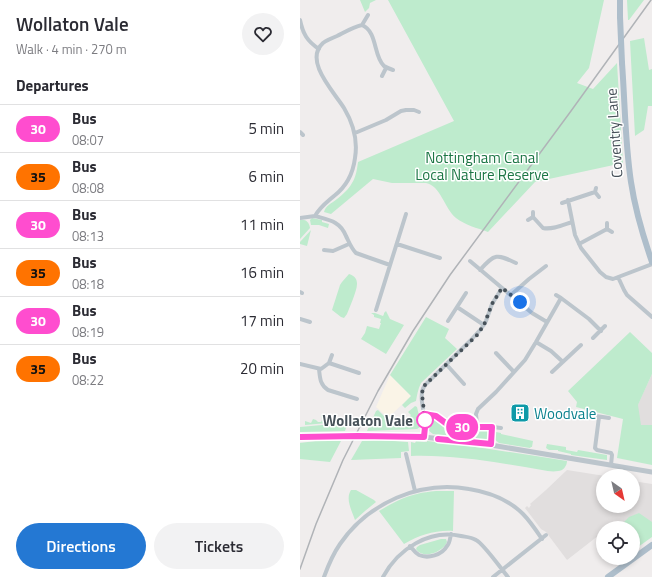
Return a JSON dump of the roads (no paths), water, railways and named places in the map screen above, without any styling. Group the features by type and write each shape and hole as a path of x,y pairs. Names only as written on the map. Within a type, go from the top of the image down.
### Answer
{"main road":[{"name":"Coventry Lane","path":"620,0 626,133 631,182 640,223 652,263"},
{"path":"608,577 615,575 652,545"}],"street":[{"path":"315,216 318,210 344,186 350,177 356,155 354,133 351,122 344,108 328,86 319,70 317,58 319,49 326,42 362,25 368,15"},
{"path":"300,20 309,41 319,49"},
{"path":"362,25 365,26 373,37 381,63 386,68 393,70"},
{"path":"382,76 386,68"},
{"path":"414,110 415,104"},
{"path":"354,133 386,120 401,111 414,110 419,112"},
{"path":"562,203 596,190 599,197"},
{"path":"568,200 572,222 579,244 603,275 613,279 652,263"},
{"path":"376,310 406,214"},
{"path":"528,220 533,215 542,228 552,228 572,222"},
{"path":"300,218 315,216 338,224 344,231 349,244 356,253 390,265"},
{"path":"607,223 607,229"},
{"path":"542,233 544,228"},
{"path":"579,244 607,229"},
{"path":"607,229 612,232"},
{"path":"324,250 333,251 349,244"},
{"path":"397,244 440,258"},
{"path":"480,270 490,259 496,256 516,263"},
{"path":"470,262 536,316 547,322"},
{"path":"512,295 531,281 546,266"},
{"path":"618,277 627,295 652,316"},
{"path":"424,437 425,427 422,389 477,335 484,325 492,304 502,288"},
{"path":"448,321 466,293"},
{"path":"556,295 589,318 601,331"},
{"path":"477,426 476,414 478,409 496,392 527,356 561,298"},
{"path":"457,308 484,325"},
{"path":"300,319 310,322"},
{"path":"593,338 605,326"},
{"path":"536,342 551,351 563,362"},
{"path":"552,372 580,347 574,343"},
{"path":"496,353 514,372"},
{"path":"300,364 319,369 329,363 332,355"},
{"path":"496,361 500,357"},
{"path":"329,363 359,372"},
{"path":"446,364 464,384"},
{"path":"319,369 322,383 325,388 357,399"},
{"path":"456,384 461,380"},
{"path":"424,414 436,416 454,427 477,426 501,428"},
{"path":"609,418 598,416 595,448 597,450 611,453 611,465"},
{"path":"491,444 492,427"},
{"path":"300,437 424,437 491,444 652,472"},
{"path":"406,454 415,491"},
{"path":"324,577 328,565 347,534 381,506 397,497 415,491 435,488 462,488 489,494 499,498 519,511 529,520 542,539"},
{"path":"410,546 416,553 422,556 437,554 447,547 451,534"},
{"path":"383,577 394,560 410,546 431,537 451,534 470,538 479,542 508,577"},
{"path":"494,577 546,535"}],"railway":[{"path":"300,569 316,524 343,460 378,391 413,331 450,275 651,0"}],"place":[{"name":"Woodvale","path":"520,413"},
{"name":"Wollaton Vale","path":"425,420"}],"park label":[{"name":"Nottingham Canal Local Nature Reserve","path":"482,166"}]}
